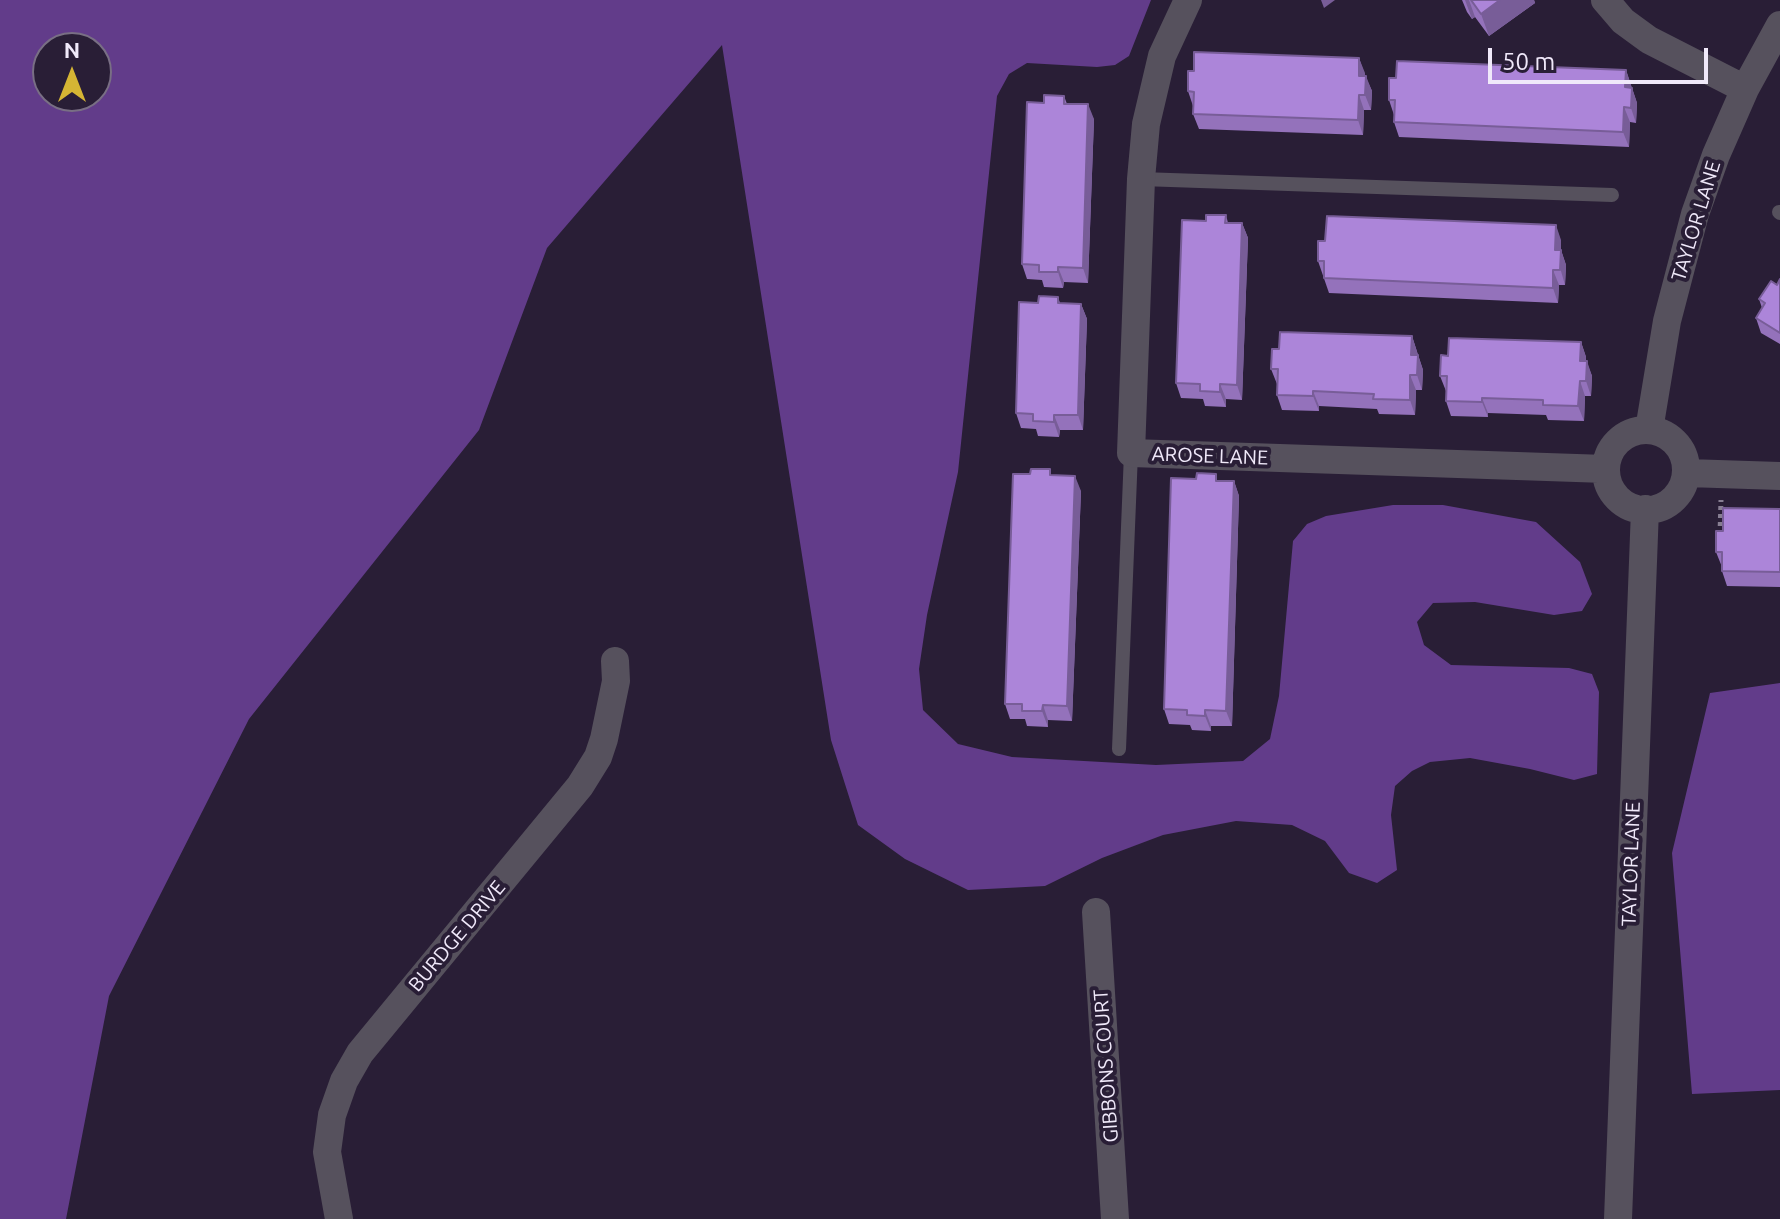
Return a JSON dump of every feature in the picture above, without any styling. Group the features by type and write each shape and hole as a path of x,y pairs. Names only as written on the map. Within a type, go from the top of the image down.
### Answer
{"street":[{"name":"AROSE LANE","path":"1188,0 1169,38 1156,76 1146,124 1141,179 1131,453 1606,469"},
{"path":"1605,0 1623,21 1649,40 1745,89"},
{"name":"TAYLOR LANE","path":"1649,430 1667,321 1680,266 1716,155 1745,89 1780,25"},
{"path":"1649,430 1662,432 1681,448 1687,473 1677,495 1668,503 1645,509 1633,508 1613,493 1606,469 1608,457 1615,445 1636,431 1649,430"},
{"path":"1687,473 1780,476"},
{"name":"TAYLOR LANE","path":"1618,1219 1645,509"},
{"name":"BURDGE DRIVE","path":"339,1219 327,1152 332,1115 344,1081 360,1053 580,786 598,757 604,739 616,681 615,661"},
{"name":"GIBBONS COURT","path":"1096,912 1115,1219"}],"lane":[{"path":"1141,179 1612,195"},
{"path":"1119,749 1131,453"}],"path":[{"path":"1720,540 1721,495"}],"shaded area":[{"path":"0,0 1151,0 1129,56 1115,65 1097,67 1027,63 1009,74 997,96 958,472 927,615 919,669 923,710 958,744 1012,757 1156,765 1243,761 1270,739 1279,696 1293,541 1307,524 1326,516 1393,505 1443,505 1536,522 1580,562 1592,594 1582,611 1554,615 1475,602 1433,603 1417,622 1424,645 1451,665 1569,668 1592,674 1599,692 1597,774 1574,780 1470,758 1430,762 1412,771 1395,786 1391,815 1397,870 1377,883 1349,873 1325,841 1292,825 1236,821 1163,835 1102,858 1045,886 968,890 905,859 858,825 831,740 722,45 547,248 479,430 249,719 109,996 66,1219 0,1219"},
{"path":"1780,683 1780,1090 1692,1094 1672,853 1710,693"}],"building":[{"path":"1471,0 1500,0 1481,14"},
{"path":"1194,52 1359,58 1359,76 1366,76 1365,95 1359,95 1358,120 1193,114 1194,92 1188,91 1188,71 1194,71"},
{"path":"1397,61 1626,70 1625,87 1632,88 1631,108 1624,107 1623,132 1394,122 1395,100 1389,100 1389,78 1396,78"},
{"path":"1044,95 1064,96 1064,104 1088,104 1083,268 1058,267 1058,272 1039,272 1039,265 1022,264 1027,102 1044,103"},
{"path":"1206,215 1226,215 1225,223 1242,223 1237,385 1220,384 1220,392 1200,391 1200,384 1176,383 1182,220 1206,221"},
{"path":"1327,216 1556,225 1555,250 1561,250 1560,270 1553,270 1553,288 1324,278 1324,261 1318,261 1318,241 1325,241"},
{"path":"1780,279 1780,333 1756,318 1765,303 1759,299 1771,281 1777,285"},
{"path":"1039,296 1058,297 1058,303 1081,304 1078,415 1054,415 1054,422 1033,421 1033,414 1016,413 1019,302 1038,303"},
{"path":"1280,332 1412,336 1411,355 1418,355 1417,375 1410,375 1410,400 1373,399 1374,394 1313,391 1313,396 1277,395 1278,369 1271,369 1272,349 1279,349"},
{"path":"1449,338 1581,342 1580,361 1587,361 1586,381 1580,381 1578,406 1543,405 1543,400 1482,398 1482,402 1446,401 1447,376 1440,376 1441,355 1448,356"},
{"path":"1031,469 1050,469 1050,475 1075,476 1067,706 1043,705 1042,711 1022,711 1022,704 1005,704 1013,474 1030,474"},
{"path":"1197,473 1216,474 1216,481 1234,481 1226,711 1205,710 1205,716 1187,715 1187,710 1164,709 1171,478 1196,479"},
{"path":"1723,508 1780,509 1780,572 1722,571 1722,552 1716,552 1716,531 1723,531"}]}
